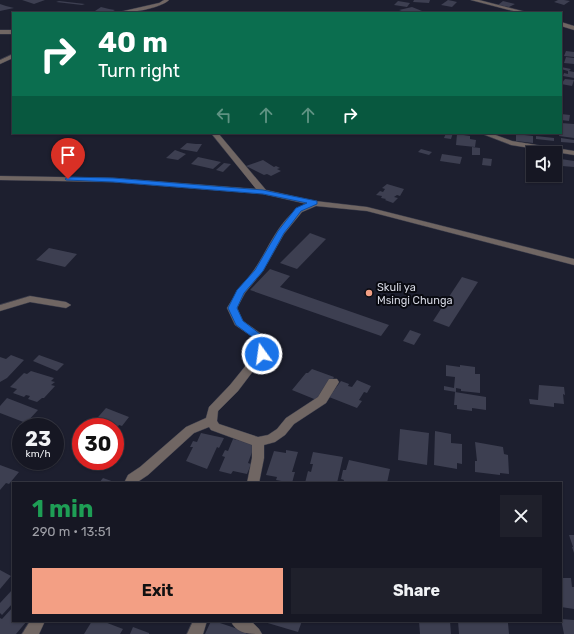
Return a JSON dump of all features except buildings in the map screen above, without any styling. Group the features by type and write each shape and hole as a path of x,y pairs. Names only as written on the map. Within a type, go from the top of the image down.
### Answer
{"street":[{"path":"123,12 161,4 167,0"},
{"path":"473,0 523,12"},
{"path":"562,24 574,28"},
{"path":"0,32 12,32"},
{"path":"0,62 12,56"},
{"path":"215,134 263,192"},
{"path":"486,134 511,143 574,153"},
{"path":"0,178 113,180 263,192 315,203 367,209 572,259"},
{"path":"315,203 299,210 285,227 258,271 240,292 232,308 239,323 260,337 262,354 234,388 213,410 211,421 215,427 258,442 271,439 281,432 290,421 322,400 333,382"},
{"path":"0,308 30,299 66,304"},
{"path":"130,482 132,479 144,471 190,430 211,421"},
{"path":"253,482 254,472 260,453 258,442"},
{"path":"30,634 37,622"},
{"path":"195,634 200,622"},
{"path":"240,622 254,634"}],"place":[{"name":"Skuli ya Msingi Chunga","path":"369,293"}],"route":[{"path":"68,179 113,180 263,192 315,203 299,210 280,233 258,271 240,292 232,308 239,323 260,337 262,354"}]}
